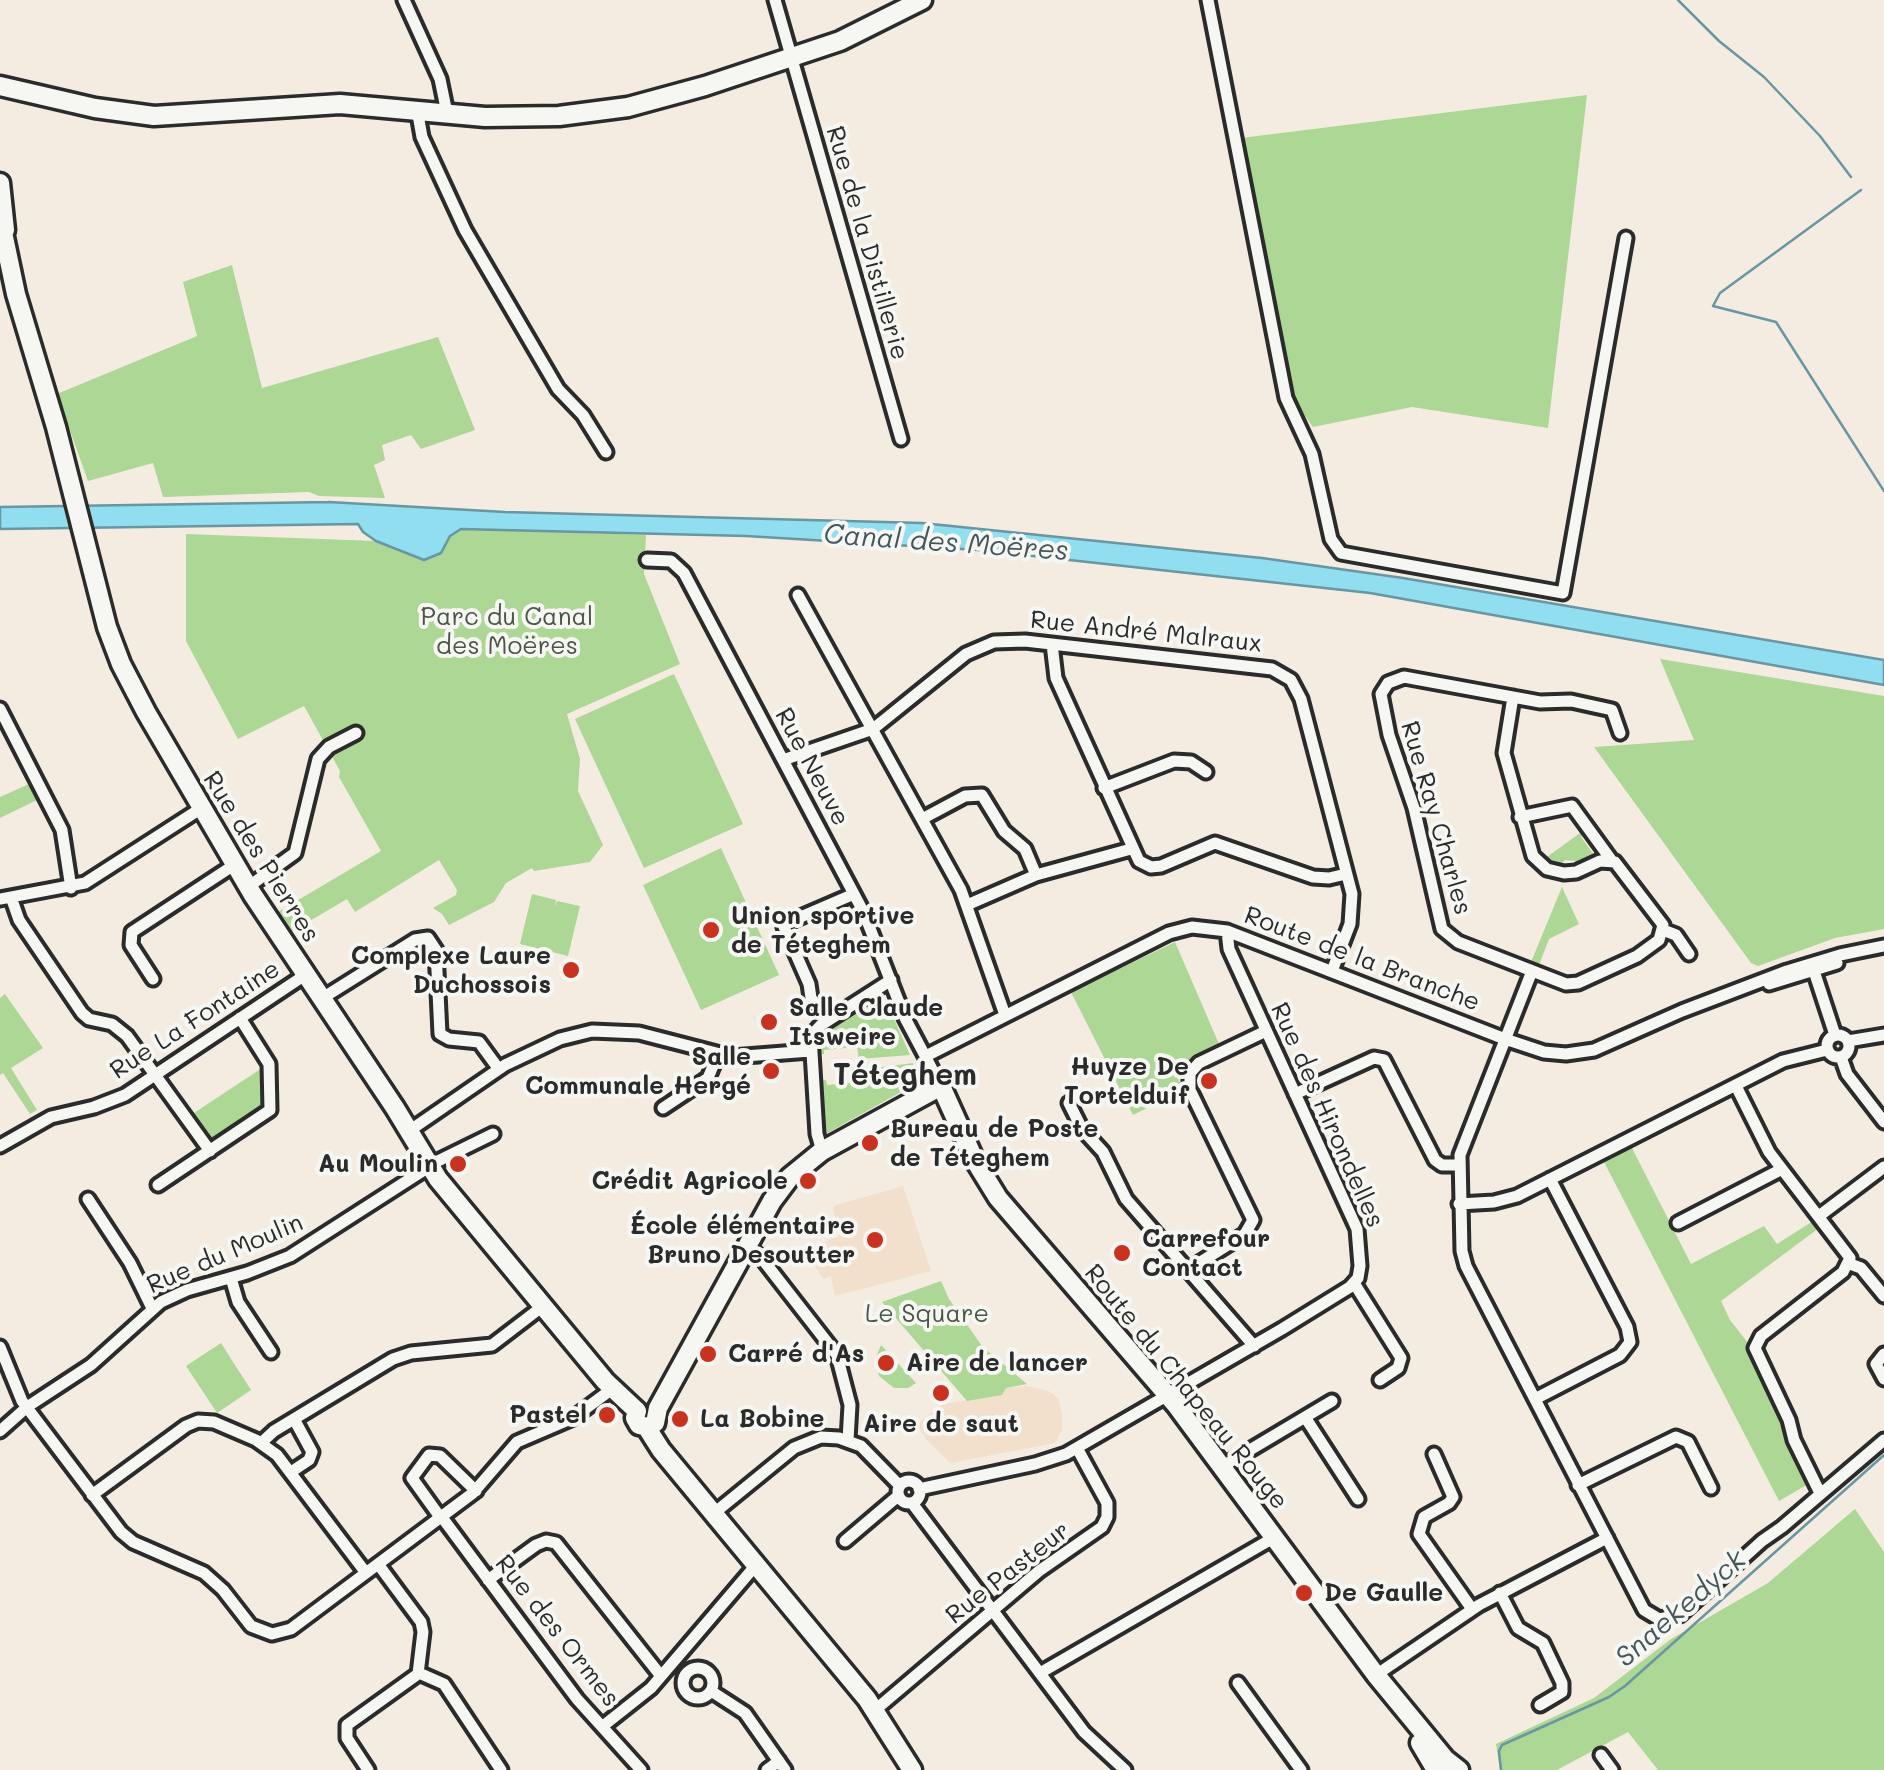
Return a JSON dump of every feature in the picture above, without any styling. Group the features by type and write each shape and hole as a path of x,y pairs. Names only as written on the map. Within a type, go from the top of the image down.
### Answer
{"main road":[{"path":"0,86 154,116 326,104 529,118 602,111 687,92 858,34 922,0"},
{"path":"0,97 47,98"},
{"name":"Rue des Pierres","path":"0,183 6,245"},
{"name":"Rue des Pierres","path":"0,218 25,326 118,657 200,809 430,1166 612,1389 646,1415 661,1450 874,1710 909,1770"},
{"path":"646,1415 674,1379 783,1184 822,1151 941,1086"},
{"name":"Route du Chapeau Rouge","path":"941,1086 978,1166 1001,1202 1168,1396 1376,1675 1448,1762 1459,1770"},
{"name":"Route du Chapeau Rouge","path":"1376,1675 1436,1770"}],"street":[{"path":"404,0 442,84 446,113"},
{"name":"Rue de la Distillerie","path":"775,0 902,439"},
{"path":"1208,0 1286,398 1312,454 1332,542 1345,555 1563,593 1626,238"},
{"path":"417,109 420,133 465,230 558,388 583,415 606,452"},
{"name":"Rue Neuve","path":"647,560 671,561 682,570 854,894 909,1025 941,1086"},
{"path":"798,595 967,905 1005,1015"},
{"name":"Rue André Malraux","path":"782,760 873,729 975,649 1004,641 1262,667 1288,677 1301,699 1352,899 1352,916 1332,972"},
{"path":"1052,644 1056,678 1132,849 1142,863 1154,867 1218,844 1313,878 1346,874"},
{"name":"Rue Ray Charles","path":"1532,971 1452,940 1440,926 1412,801 1391,742 1381,698 1388,683 1401,678 1540,702 1570,701 1608,708 1616,714 1620,733"},
{"path":"1512,697 1504,750 1529,850 1547,869 1573,872 1600,861 1612,861"},
{"path":"0,709 61,826 71,888"},
{"path":"248,887 295,853 319,756 356,733"},
{"path":"1104,788 1174,761 1191,762 1206,772"},
{"path":"922,818 965,796 979,794 986,799 1004,831 1025,848 1036,875"},
{"path":"1520,817 1572,806 1655,912 1663,930 1676,935 1690,954"},
{"path":"200,809 94,878 71,888 6,898 84,1016 120,1030 210,1151"},
{"path":"967,905 1036,875 1132,849"},
{"path":"153,980 132,945 132,932 234,866"},
{"path":"827,1021 813,1001 784,929 788,922 854,894"},
{"name":"Route de la Branche","path":"926,1056 1173,932 1197,927 1227,931 1548,1053 1582,1053 1735,991 1884,948"},
{"path":"1663,930 1659,940 1637,956 1578,983 1566,984 1532,971 1459,1166 1465,1263 1646,1613 1655,1618 1670,1619 1682,1612 1884,1440"},
{"name":"Rue des Hirondelles","path":"1227,931 1228,950 1358,1232 1360,1270 1354,1283"},
{"path":"321,999 415,940 428,938 436,950 440,1034 449,1040 479,1042 498,1068"},
{"path":"1813,967 1835,1035 1848,1041 1884,1036"},
{"name":"Rue La Fontaine","path":"0,1146 40,1121 110,1102 305,975"},
{"path":"822,1151 816,1134 810,1051 813,1033 892,980"},
{"path":"158,1186 264,1116 270,1108 269,1064 240,1018"},
{"path":"409,1131 498,1068 560,1039 602,1030 640,1033 736,1058 810,1051"},
{"path":"1188,1270 1245,1234 1253,1220 1190,1090 1190,1073 1199,1063 1266,1031"},
{"path":"1826,1050 1828,1040 1835,1035"},
{"path":"1826,1050 1840,1058 1848,1051 1848,1041"},
{"path":"1460,1204 1508,1200 1787,1060 1826,1050"},
{"path":"663,1108 705,1080 718,1054"},
{"path":"1295,1094 1374,1058 1384,1060 1434,1160 1459,1166"},
{"path":"1840,1058 1847,1074 1884,1122"},
{"path":"1736,1086 1766,1148 1849,1256 1850,1264"},
{"path":"1069,1103 1082,1130 1103,1152 1126,1199 1254,1346"},
{"name":"Rue du Moulin","path":"0,1430 90,1364 152,1308 187,1290 260,1269 302,1250 430,1166 493,1134"},
{"path":"1819,1216 1884,1167"},
{"path":"1678,1223 1782,1169"},
{"path":"1534,1399 1620,1355 1630,1342 1627,1327 1550,1179"},
{"path":"88,1199 130,1262 152,1308"},
{"path":"747,1247 758,1254 838,1355 851,1410 848,1440"},
{"path":"1850,1264 1862,1268 1884,1296"},
{"path":"1820,1493 1755,1348 1761,1336 1850,1264"},
{"path":"230,1278 238,1302 272,1352"},
{"path":"919,1489 1035,1464 1077,1448 1354,1283 1401,1358 1398,1368 1380,1380"},
{"path":"261,1443 401,1356 492,1345 544,1306"},
{"path":"0,1347 27,1407 130,1540 204,1573 251,1626 276,1634 292,1629 476,1491 520,1440 577,1416 612,1389"},
{"path":"1884,1354 1876,1366 1884,1379"},
{"path":"1223,1466 1332,1400"},
{"path":"1305,1417 1358,1499"},
{"path":"291,1472 307,1461 312,1452 294,1419"},
{"path":"92,1494 194,1422 214,1422 261,1443 291,1472 366,1573"},
{"path":"714,1514 802,1443 826,1437 848,1440 868,1452 899,1491 903,1502 912,1502 919,1489"},
{"path":"1578,1485 1676,1437 1690,1445 1711,1488"},
{"name":"Rue Pasteur","path":"874,1710 1039,1572 1104,1524 1106,1503 1077,1448"},
{"path":"1434,1454 1453,1496 1449,1503 1424,1517 1420,1534 1472,1609"},
{"name":"Rue des Ormes","path":"476,1491 440,1456 430,1455 413,1472 412,1478 577,1699 641,1770"},
{"path":"846,1541 910,1482 919,1489"},
{"path":"912,1502 1084,1732 1125,1770"},
{"path":"1040,1673 1275,1537"},
{"path":"1376,1675 1472,1609 1606,1538"},
{"path":"488,1580 538,1543 556,1543 661,1676"},
{"path":"378,1564 422,1624 419,1673"},
{"path":"603,1726 661,1676 756,1565"},
{"path":"1500,1593 1518,1628 1542,1643 1562,1683 1560,1694 1540,1705"},
{"path":"368,1770 346,1738 347,1725 419,1673"},
{"path":"419,1673 444,1684 501,1770"},
{"path":"1238,1682 1301,1770"},
{"path":"710,1691 745,1712 782,1766 767,1770"},
{"path":"1601,1755 1612,1770"}],"shaded area":[{"name":"École élémentaire Bruno Desoutter","path":"903,1186 931,1271 835,1296 831,1276 823,1279 811,1260 826,1255 820,1244 839,1236 833,1206"},
{"path":"1026,1386 1049,1391 1058,1398 1062,1430 1055,1443 950,1463 917,1424 942,1404 1002,1395 1006,1388"}],"green space":[{"path":"1587,95 1548,428 1412,407 1313,427 1292,398 1241,138"},
{"path":"232,265 262,388 438,337 475,430 421,449 411,435 382,445 385,460 374,465 385,498 319,496 309,492 163,497 153,463 88,481 57,394 197,336 183,282"},
{"name":"Parc du Canal des Moëres","path":"461,529 646,535 644,574 680,664 567,714 580,759 578,791 603,845 590,862 534,871 532,868 506,883 494,902 449,925 433,908 456,895 457,890 439,860 355,912 347,899 291,932 278,912 381,851 304,706 238,739 186,641 186,534 376,541 424,560 440,553 450,536"},
{"path":"1660,659 1884,696 1884,929 1835,938 1758,966 1751,963 1594,747 1694,740"},
{"path":"674,674 743,824 644,868 575,719"},
{"path":"29,784 37,800 0,818 0,797"},
{"path":"1568,809 1588,832 1581,837 1594,855 1601,850 1601,857 1578,867 1575,861 1565,860 1558,868 1537,854 1541,852 1547,857 1580,833 1563,810"},
{"name":"Union sportive de Téteghem","path":"721,848 779,975 701,1010 643,885"},
{"path":"1562,887 1579,924 1549,939 1539,965 1531,962"},
{"path":"532,894 556,900 555,907 557,901 580,906 568,956 520,944"},
{"path":"1175,942 1219,1044 1174,1069 1183,1090 1133,1115 1071,992"},
{"path":"882,992 910,1055 859,1059 857,1047 824,1050 824,1054 816,1055 818,1033"},
{"path":"5,994 43,1048 11,1068 37,1110 30,1114 3,1073 0,1075 0,998"},
{"path":"913,1063 917,1083 824,1135 819,1081 826,1080 827,1085 860,1082 860,1070"},
{"path":"262,1068 266,1077 265,1109 253,1112 221,1134 221,1139 208,1141 191,1115"},
{"path":"1631,1146 1691,1264 1764,1226 1777,1244 1813,1221 1819,1228 1721,1301 1748,1343 1810,1483 1779,1501 1603,1160"},
{"name":"Le Square","path":"941,1281 982,1346 1027,1384 1006,1388 1002,1395 967,1401 882,1302"},
{"path":"221,1343 251,1390 217,1413 186,1366"},
{"name":"Aire de lancer","path":"881,1345 916,1383 908,1388 894,1388 879,1376 875,1359"},
{"path":"1855,1509 1884,1552 1884,1770 1658,1770 1628,1732 1557,1770 1500,1770 1496,1744 1594,1698 1671,1639 1768,1583"}],"water":[{"name":"Canal des Moëres","path":"329,502 505,512 922,523 1262,558 1403,578 1884,660 1884,685 1370,593 978,550 746,536 461,529 450,536 441,553 424,560 376,541 358,524 0,529 0,507"}],"waterway":[{"name":"Snaekedyck","path":"1678,0 1719,41 1764,77 1820,136 1851,177"},
{"name":"Snaekedyck","path":"1861,190 1720,293 1713,306 1776,322 1884,491"},
{"name":"Snaekedyck","path":"1501,1770 1502,1745 1625,1686 1884,1455"}],"place":[{"name":"Union sportive de Téteghem","path":"711,930"},
{"name":"Complexe Laure Duchossois","path":"571,970"},
{"name":"Salle Claude Itsweire","path":"769,1022"},
{"name":"Salle Communale Hergé","path":"771,1071"},
{"name":"Huyze De Tortelduif","path":"1209,1081"},
{"name":"Bureau de Poste de Téteghem","path":"870,1143"},
{"name":"Au Moulin","path":"458,1164"},
{"name":"Crédit Agricole","path":"808,1181"},
{"name":"École élémentaire Bruno Desoutter","path":"875,1240"},
{"name":"Carrefour Contact","path":"1122,1253"},
{"name":"Carré d'As","path":"708,1354"},
{"name":"Aire de lancer","path":"886,1363"},
{"name":"Aire de saut","path":"941,1393"},
{"name":"Pastel","path":"607,1415"},
{"name":"La Bobine","path":"680,1419"},
{"name":"De Gaulle","path":"1304,1593"}],"district":[{"name":"Téteghem","path":"905,1076"}]}
